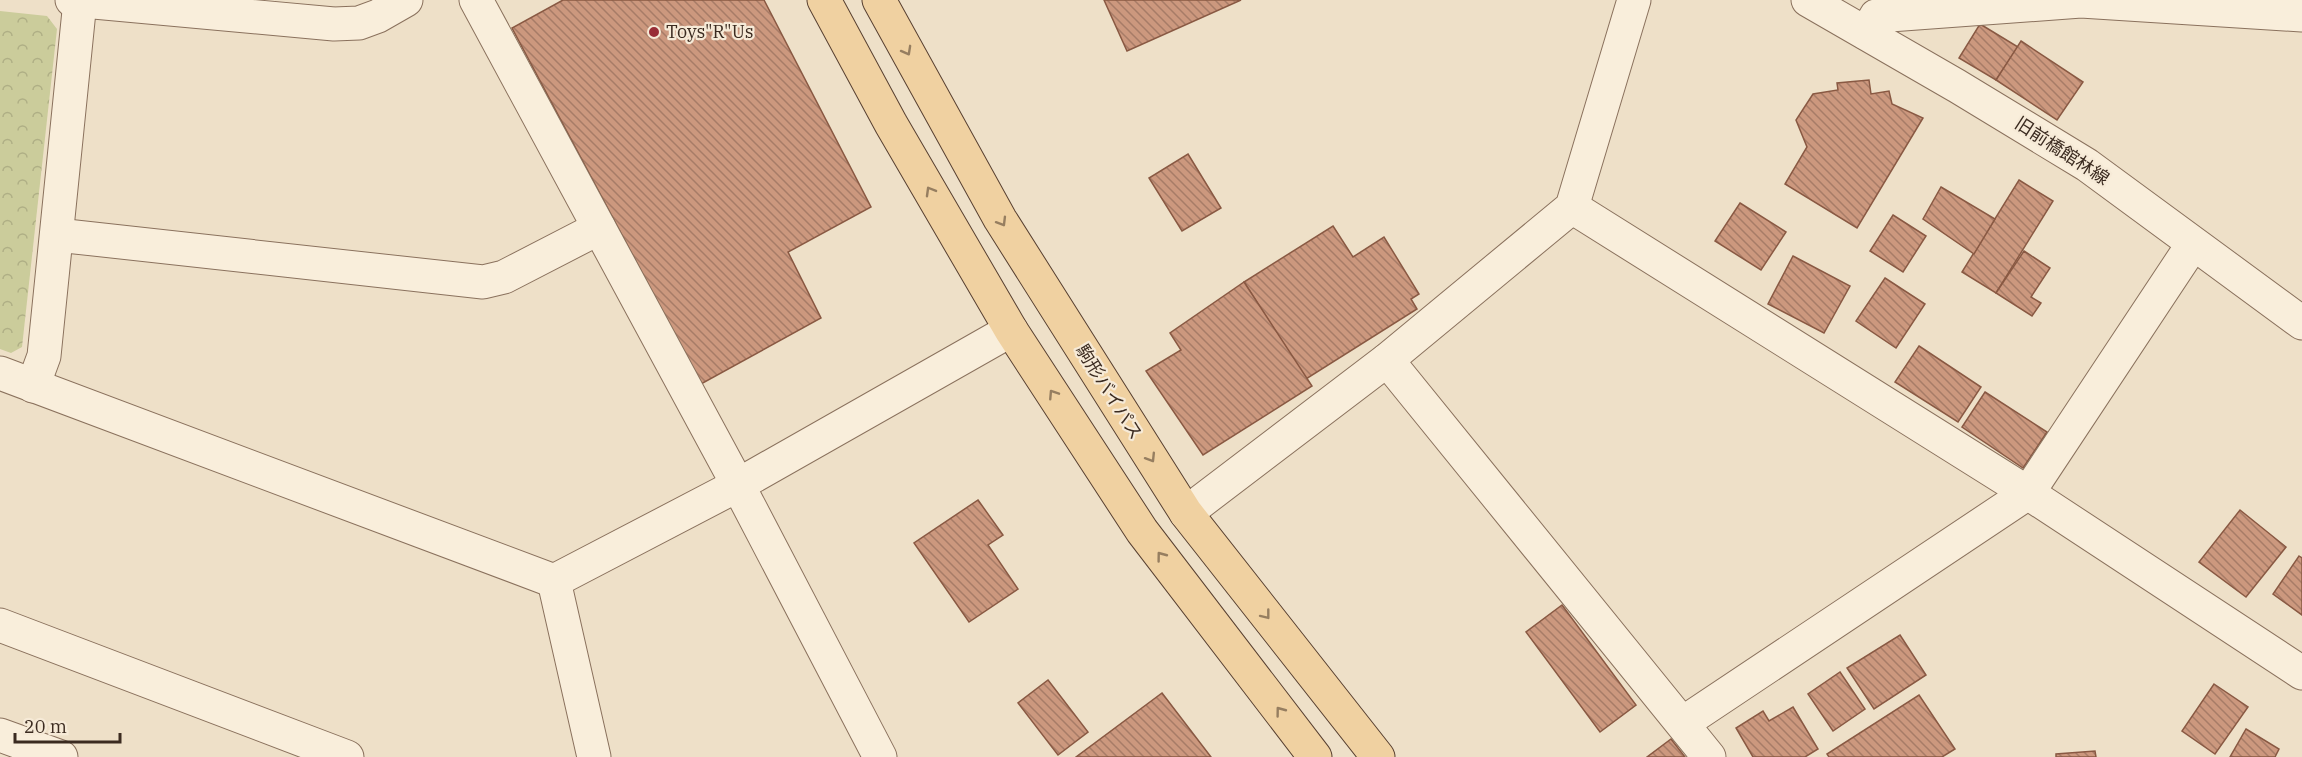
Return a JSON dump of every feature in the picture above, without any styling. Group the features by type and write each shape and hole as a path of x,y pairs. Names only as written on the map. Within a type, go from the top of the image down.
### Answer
{"main road":[{"path":"824,0 891,124 1011,330 1142,531 1315,757"},
{"name":"駒形バイパス","path":"879,0 1000,219 1186,513 1378,757"}],"street":[{"path":"72,0 334,24 358,23 378,16 406,0"},
{"path":"476,0 738,485 880,757"},
{"path":"1186,513 1387,360 1572,207 1634,0"},
{"name":"旧前橋館林線","path":"1808,0 2087,165 2302,323"},
{"path":"1866,33 1876,16 2081,0 2302,15"},
{"path":"33,386 44,356 80,1"},
{"path":"1572,207 2028,494 2302,672"},
{"path":"57,235 483,282 504,277 599,228"},
{"path":"1683,723 2028,494 2193,244"},
{"path":"0,373 554,581 738,485 1011,330"},
{"path":"1387,360 1709,757"},
{"path":"554,581 594,757"},
{"path":"0,625 347,757"},
{"path":"0,735 61,757"}],"green space":[{"path":"0,11 47,16 57,29 22,347 11,353 0,349"}],"building":[{"path":"563,0 764,0 871,207 788,252 821,318 701,384 512,28"},
{"path":"1104,0 1241,0 1127,51"},
{"path":"1980,24 2018,47 1996,80 1959,58"},
{"path":"2021,41 2083,82 2057,120 1996,80"},
{"path":"1869,80 1871,94 1889,91 1892,104 1923,118 1857,228 1785,184 1807,147 1796,120 1813,94 1838,90 1837,83"},
{"path":"1188,154 1221,208 1182,231 1149,178"},
{"path":"2019,180 2053,201 1996,293 1962,272"},
{"path":"1941,187 1995,219 1974,254 1923,219"},
{"path":"1740,203 1786,232 1761,270 1715,241"},
{"path":"1893,215 1926,236 1903,272 1870,251"},
{"path":"1333,226 1353,257 1384,237 1419,294 1411,299 1417,309 1306,379 1244,282"},
{"path":"2024,251 2050,268 2031,297 2041,303 2032,316 1996,293"},
{"path":"1793,256 1850,286 1824,333 1768,304"},
{"path":"1885,278 1925,304 1896,348 1856,321"},
{"path":"1244,282 1312,386 1203,455 1146,371 1181,350 1170,333"},
{"path":"1919,346 1981,387 1958,422 1895,382"},
{"path":"1985,392 2047,432 2023,468 1962,427"},
{"path":"978,500 1003,535 988,545 1018,589 969,622 914,543"},
{"path":"2240,510 2286,547 2246,597 2199,562"},
{"path":"2299,556 2302,558 2302,615 2273,594"},
{"path":"1562,605 1636,705 1600,732 1526,632"},
{"path":"1900,635 1926,675 1874,709 1847,668"},
{"path":"1840,672 1865,709 1833,731 1808,694"},
{"path":"1048,680 1088,732 1058,755 1018,703"},
{"path":"2214,684 2248,707 2215,754 2182,731"},
{"path":"1162,693 1211,757 1076,757"},
{"path":"1919,695 1955,749 1942,757 1829,757 1827,754"},
{"path":"1793,707 1818,749 1805,757 1753,757 1736,728 1763,711 1769,721"},
{"path":"2246,729 2279,749 2275,757 2230,757"},
{"path":"1671,739 1685,757 1647,757"},
{"path":"2095,751 2096,757 2056,757 2056,754"}],"place":[{"name":"Toys\"R\"Us","path":"654,32"}]}
